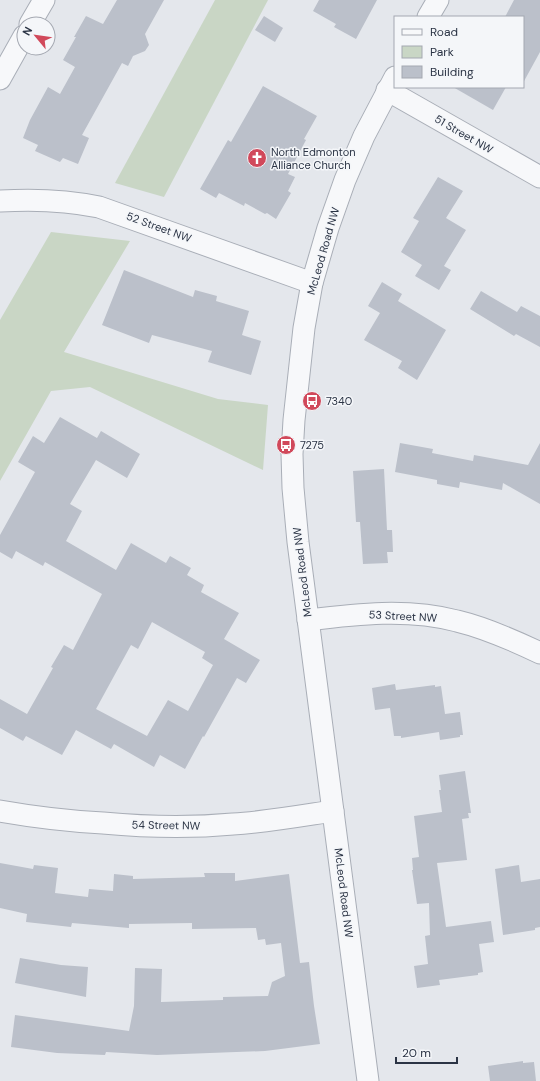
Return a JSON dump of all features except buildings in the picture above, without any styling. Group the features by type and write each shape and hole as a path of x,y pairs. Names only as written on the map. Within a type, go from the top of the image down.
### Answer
{"street":[{"path":"35,16 44,0"},
{"path":"429,16 438,0"},
{"path":"0,79 16,50"},
{"name":"McLeod Road NW","path":"368,1081 295,514 292,454 298,375 312,283 328,228 345,180 364,136 391,83"},
{"name":"51 Street NW","path":"399,88 540,177"},
{"name":"52 Street NW","path":"0,202 56,200 78,202 99,207 312,283"},
{"name":"53 Street NW","path":"308,620 357,614 421,615 438,617 457,621 488,631 540,653"},
{"name":"54 Street NW","path":"0,811 24,816 150,826 234,824 333,812"}],"green space":[{"path":"215,0 268,0 164,197 115,183"},
{"path":"51,232 130,241 64,352 218,399 268,405 263,470 90,387 51,391 0,481 0,320"}],"place":[{"name":"North Edmonton Alliance Church","path":"257,158"},
{"name":"7340","path":"312,401"},
{"name":"7275","path":"286,445"}]}
